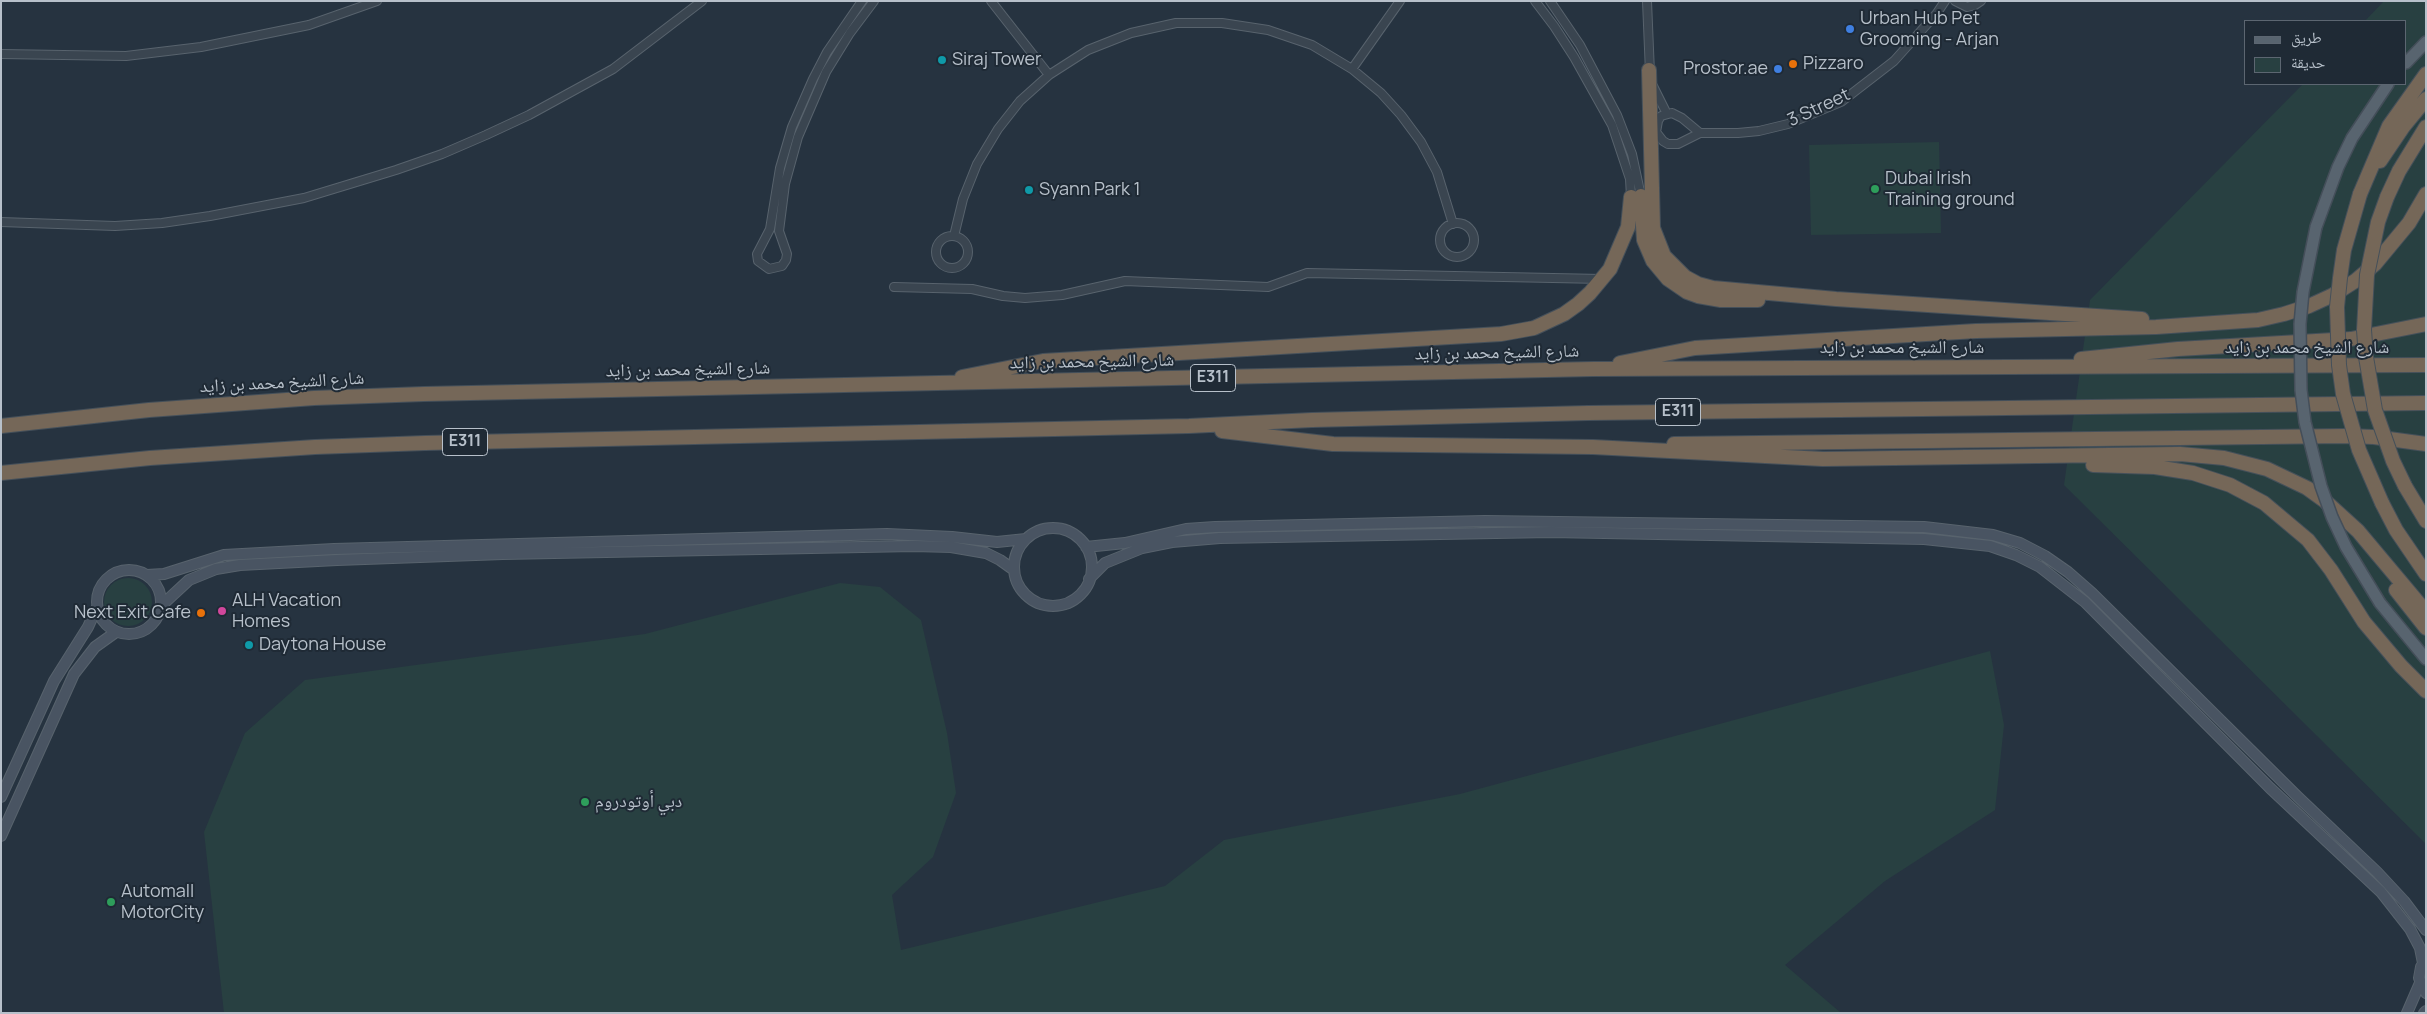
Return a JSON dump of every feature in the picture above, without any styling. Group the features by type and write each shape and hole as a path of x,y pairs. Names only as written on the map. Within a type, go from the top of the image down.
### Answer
{"highway":[{"path":"1649,70 1653,228 1669,262 1685,277 1713,288 1836,299 2203,323"},
{"path":"2426,74 2389,126 2360,194 2346,240 2337,307 2338,356 2350,422 2358,450 2396,530 2426,574"},
{"path":"2360,194 2403,127 2426,99"},
{"path":"2426,127 2399,171 2378,222 2367,276 2364,339 2369,384 2375,410 2393,461 2405,486 2426,520"},
{"path":"1593,369 1695,348 1976,330 2156,327 2258,320 2284,314 2333,295 2355,280 2394,244 2426,194"},
{"path":"932,384 1050,360 1518,332 1542,325 1564,314 1590,293 1610,268 1624,241 1636,196"},
{"path":"1636,196 1648,251 1660,271 1687,292 1703,298 1721,300 1836,299"},
{"path":"2004,366 2178,349 2351,339 2386,334 2426,324"},
{"name":"شارع الشيخ محمد بن زايد","path":"1,426 149,410 314,398 433,394 1593,369 2426,365"},
{"name":"E311","path":"1,474 150,458 352,446 1189,426 1312,420 1588,413 2426,403"},
{"path":"1,422 35,421"},
{"path":"1189,426 1324,443 1594,447 1803,459 1954,459 2202,455 2246,462 2288,478 2313,492 2343,515 2426,612"},
{"path":"1594,447 1738,442 2346,436 2374,436 2426,444"},
{"path":"1954,459 2174,469 2212,478 2247,493 2279,514 2308,540 2331,570 2348,598 2382,645 2426,691"},
{"path":"2372,548 2386,575 2426,628"}],"main road":[{"path":"2407,62 2426,42"},
{"path":"2387,85 2368,111 2349,145 2316,227 2300,324 2301,390 2305,422 2321,486 2332,517 2346,547 2380,603 2426,659"}],"street":[{"path":"1,54 118,56 201,47 309,25 377,1"},
{"path":"1,222 115,226 162,223 304,198 396,170 442,154 529,115 613,69 702,1"},
{"path":"862,1 827,52 792,127 780,168 770,229 757,254 758,260 769,269 782,266 786,260 787,254 779,231 785,184 798,137 826,72 850,33 874,1"},
{"path":"991,1 1049,76"},
{"path":"1352,69 1400,1"},
{"path":"1535,1 1564,42 1612,124 1636,196"},
{"path":"1550,1 1580,45 1620,121 1632,154 1636,196"},
{"path":"1647,1 1649,70 1656,94 1667,114 1678,114 1700,134"},
{"name":"3 Street","path":"1667,114 1662,116 1656,126 1659,137 1673,145 1700,134 1759,130 1788,124 1841,102 1894,61 1937,13 1945,1"},
{"name":"3 Street","path":"1937,13 1956,3 1971,7 1981,1"},
{"path":"954,236 963,199 977,164 998,129 1020,101 1049,76 1088,50 1130,33 1185,23 1222,22 1268,30 1312,46 1352,69 1388,100 1421,142 1437,172 1453,224"},
{"path":"1453,224 1459,224 1469,229 1474,240 1471,250 1461,257 1450,255 1442,247 1441,236 1444,230 1453,224"},
{"path":"954,236 965,242 968,253 964,263 959,266 947,267 938,260 937,248 943,239 954,236"},
{"path":"894,287 972,289 1020,298 1062,295 1125,282 1268,287 1308,273 1602,279"},
{"path":"1086,547 1125,543 1186,529 1215,527 1485,521 1924,527 1993,535 2033,549 2068,572 2383,878 2404,901 2426,930"},
{"path":"1,797 54,681 88,627 97,607 100,588 112,575 129,570 147,575 164,574 200,561 224,555 334,549 887,534 939,536 997,542 1026,539 1046,529 1058,528 1079,538 1086,547 1092,566 1090,579"},
{"path":"1026,539 1017,554 1014,570 1022,590 1029,598 1049,606 1072,601 1081,593 1090,579 1105,563 1142,548 1165,543 1220,538 1551,532 1914,538 1972,543 2003,550 2028,561 2073,591 2270,788 2369,879 2410,928 2424,961 2419,973 2420,983 2426,992"},
{"path":"97,607 107,626 116,632 125,634 144,632 156,621 162,605 189,580 216,569 240,565 337,560 502,554 914,546 951,547 986,553 1014,570"},
{"path":"147,575 160,591 162,605"},
{"path":"1,836 74,674 95,646 116,632"},
{"path":"2270,788 2280,778"},
{"path":"2407,1013 2420,983"}],"green space":[{"path":"2384,1 2426,1 2426,844 2064,485 2090,300 2302,85 2407,85 2407,20 2366,20"},
{"name":"Dubai Irish Training ground","path":"1939,142 1941,233 1811,235 1809,145"},
{"path":"123,578 133,578 142,582 148,588 151,593 151,611 142,622 133,626 123,626 114,622 108,616 104,607 104,597 108,588 114,582"},
{"name":"دبي أوتودروم","path":"840,583 880,587 921,620 947,733 956,793 933,857 892,895 901,950 1165,886 1224,840 1460,794 1990,651 2004,725 1995,810 1885,881 1785,965 1841,1013 224,1013 204,832 245,733 305,680 645,634"}],"place":[{"name":"Urban Hub Pet Grooming - Arjan","path":"1850,29"},
{"name":"Siraj Tower","path":"942,60"},
{"name":"Pizzaro","path":"1793,64"},
{"name":"Prostor.ae","path":"1778,69"},
{"name":"Dubai Irish Training ground","path":"1875,189"},
{"name":"Syann Park 1","path":"1029,190"},
{"name":"ALH Vacation Homes","path":"222,611"},
{"name":"Next Exit Cafe","path":"201,613"},
{"name":"Daytona House","path":"249,645"},
{"name":"دبي أوتودروم","path":"585,802"},
{"name":"Automall MotorCity","path":"111,902"}]}
